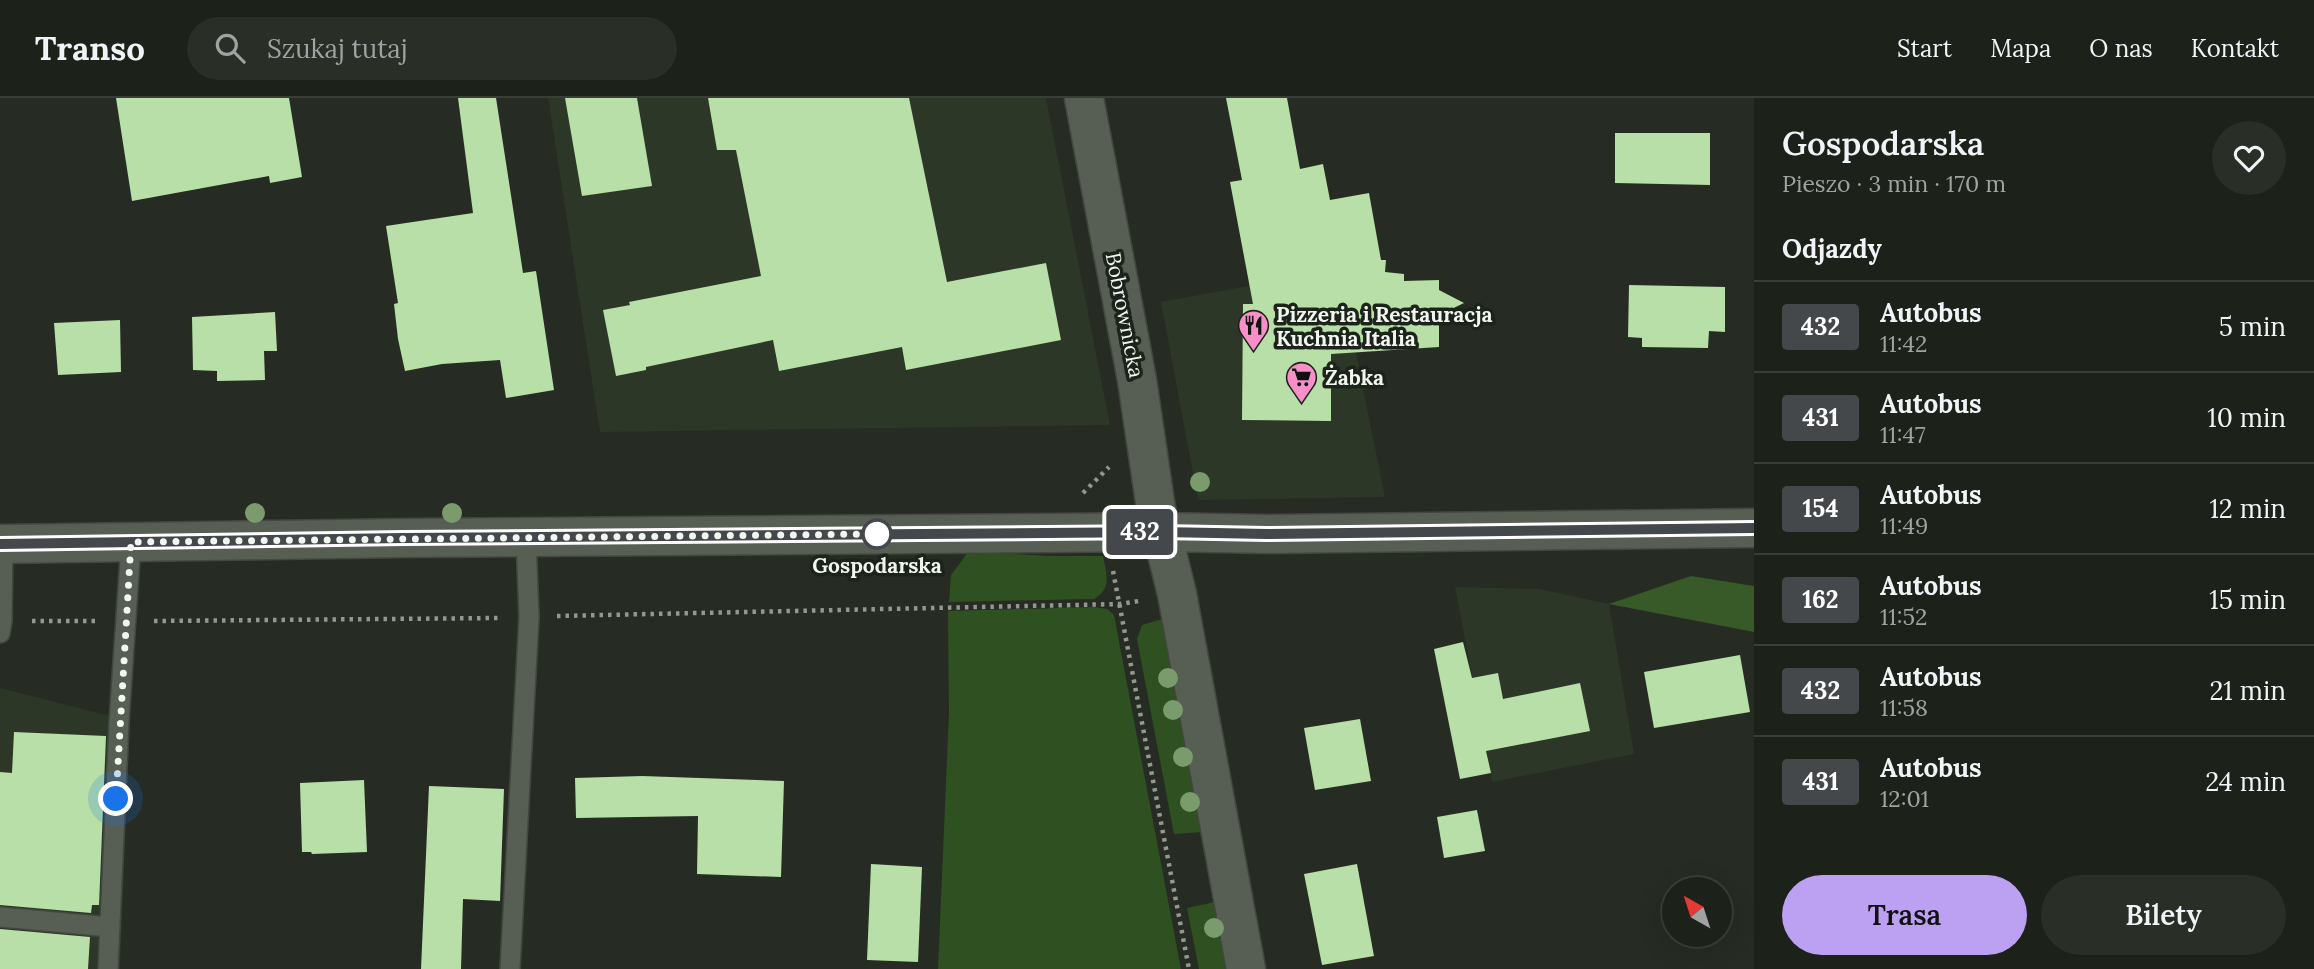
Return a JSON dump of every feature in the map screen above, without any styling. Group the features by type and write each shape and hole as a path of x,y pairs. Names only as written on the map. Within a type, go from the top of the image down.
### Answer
{"street":[{"name":"Bobrownicka","path":"1084,98 1137,380 1156,509 1162,532"},
{"path":"2,545 1754,528"},
{"path":"1162,532 1177,594 1246,969"}],"lane":[{"path":"510,969 529,617 526,538"},
{"path":"108,969 131,542"},
{"path":"1,627 2,545"},
{"path":"0,917 110,927"}],"path":[{"path":"1,627 126,621 529,617 1120,604 1145,600"},
{"path":"1120,604 1189,969"}],"shaded area":[{"path":"548,98 1046,98 1110,425 600,432"},
{"path":"1339,269 1385,497 1198,500 1161,302"},
{"path":"1455,587 1539,589 1609,604 1634,754 1492,782"},
{"path":"0,688 130,721 120,969 0,969"}],"green space":[{"path":"969,551 1046,556 1103,556 1106,586 1094,599 949,602 951,575"},
{"path":"1691,576 1754,586 1754,632 1609,604"},
{"path":"1094,607 1107,609 1114,615 1181,969 938,969 949,713 948,611"},
{"path":"1163,619 1178,712 1181,716 1203,832 1174,834 1137,639 1142,625"},
{"path":"1215,902 1228,969 1199,969 1187,908"}],"building":[{"path":"116,98 289,98 302,177 270,183 269,176 132,201"},
{"path":"458,98 496,98 523,273 536,271 554,390 506,398 500,360 442,364 405,371 398,339 394,304 398,303 386,226 473,213"},
{"path":"565,98 637,98 652,186 582,196"},
{"path":"708,98 909,98 947,282 1046,263 1061,340 906,370 902,347 779,371 773,340 616,376 603,310 630,305 629,302 761,276 736,150 717,150"},
{"path":"1226,98 1287,98 1300,169 1323,164 1330,200 1369,193 1381,260 1386,260 1385,272 1404,274 1404,281 1439,280 1439,290 1464,303 1439,315 1439,347 1331,354 1331,421 1242,420 1243,304 1253,304 1230,182 1242,180"},
{"path":"1615,133 1710,133 1710,185 1615,183"},
{"path":"1629,285 1725,287 1725,332 1709,331 1708,348 1642,347 1642,338 1628,337"},
{"path":"275,312 277,351 264,351 265,380 217,381 217,371 193,370 192,317"},
{"path":"120,320 121,372 58,375 54,323"},
{"path":"1463,642 1472,678 1498,673 1503,699 1580,683 1590,731 1486,751 1491,773 1460,779 1434,649"},
{"path":"1740,655 1750,712 1654,728 1644,672"},
{"path":"1360,719 1371,781 1315,790 1304,728"},
{"path":"14,732 106,736 99,905 92,905 91,913 0,905 0,772 12,773"},
{"path":"642,776 784,781 781,877 697,874 698,816 576,818 575,778"},
{"path":"364,780 367,852 302,852 300,783"},
{"path":"429,786 504,789 500,901 463,899 461,969 421,969"},
{"path":"1477,810 1485,851 1444,858 1437,817"},
{"path":"871,864 922,867 918,962 867,960"},
{"path":"1357,864 1374,956 1322,965 1304,874"},
{"path":"0,929 90,937 88,969 0,969"}],"bus line":[{"name":"432","path":"0,544 404,538 1162,532 1267,534 1754,528"}],"place":[{"name":"Pizzeria i Restauracja Kuchnia Italia","path":"1253,353"},
{"name":"Żabka","path":"1302,404"},
{"name":"Gospodarska","path":"877,534"}],"route":[{"path":"116,799 131,542 877,534"}]}
